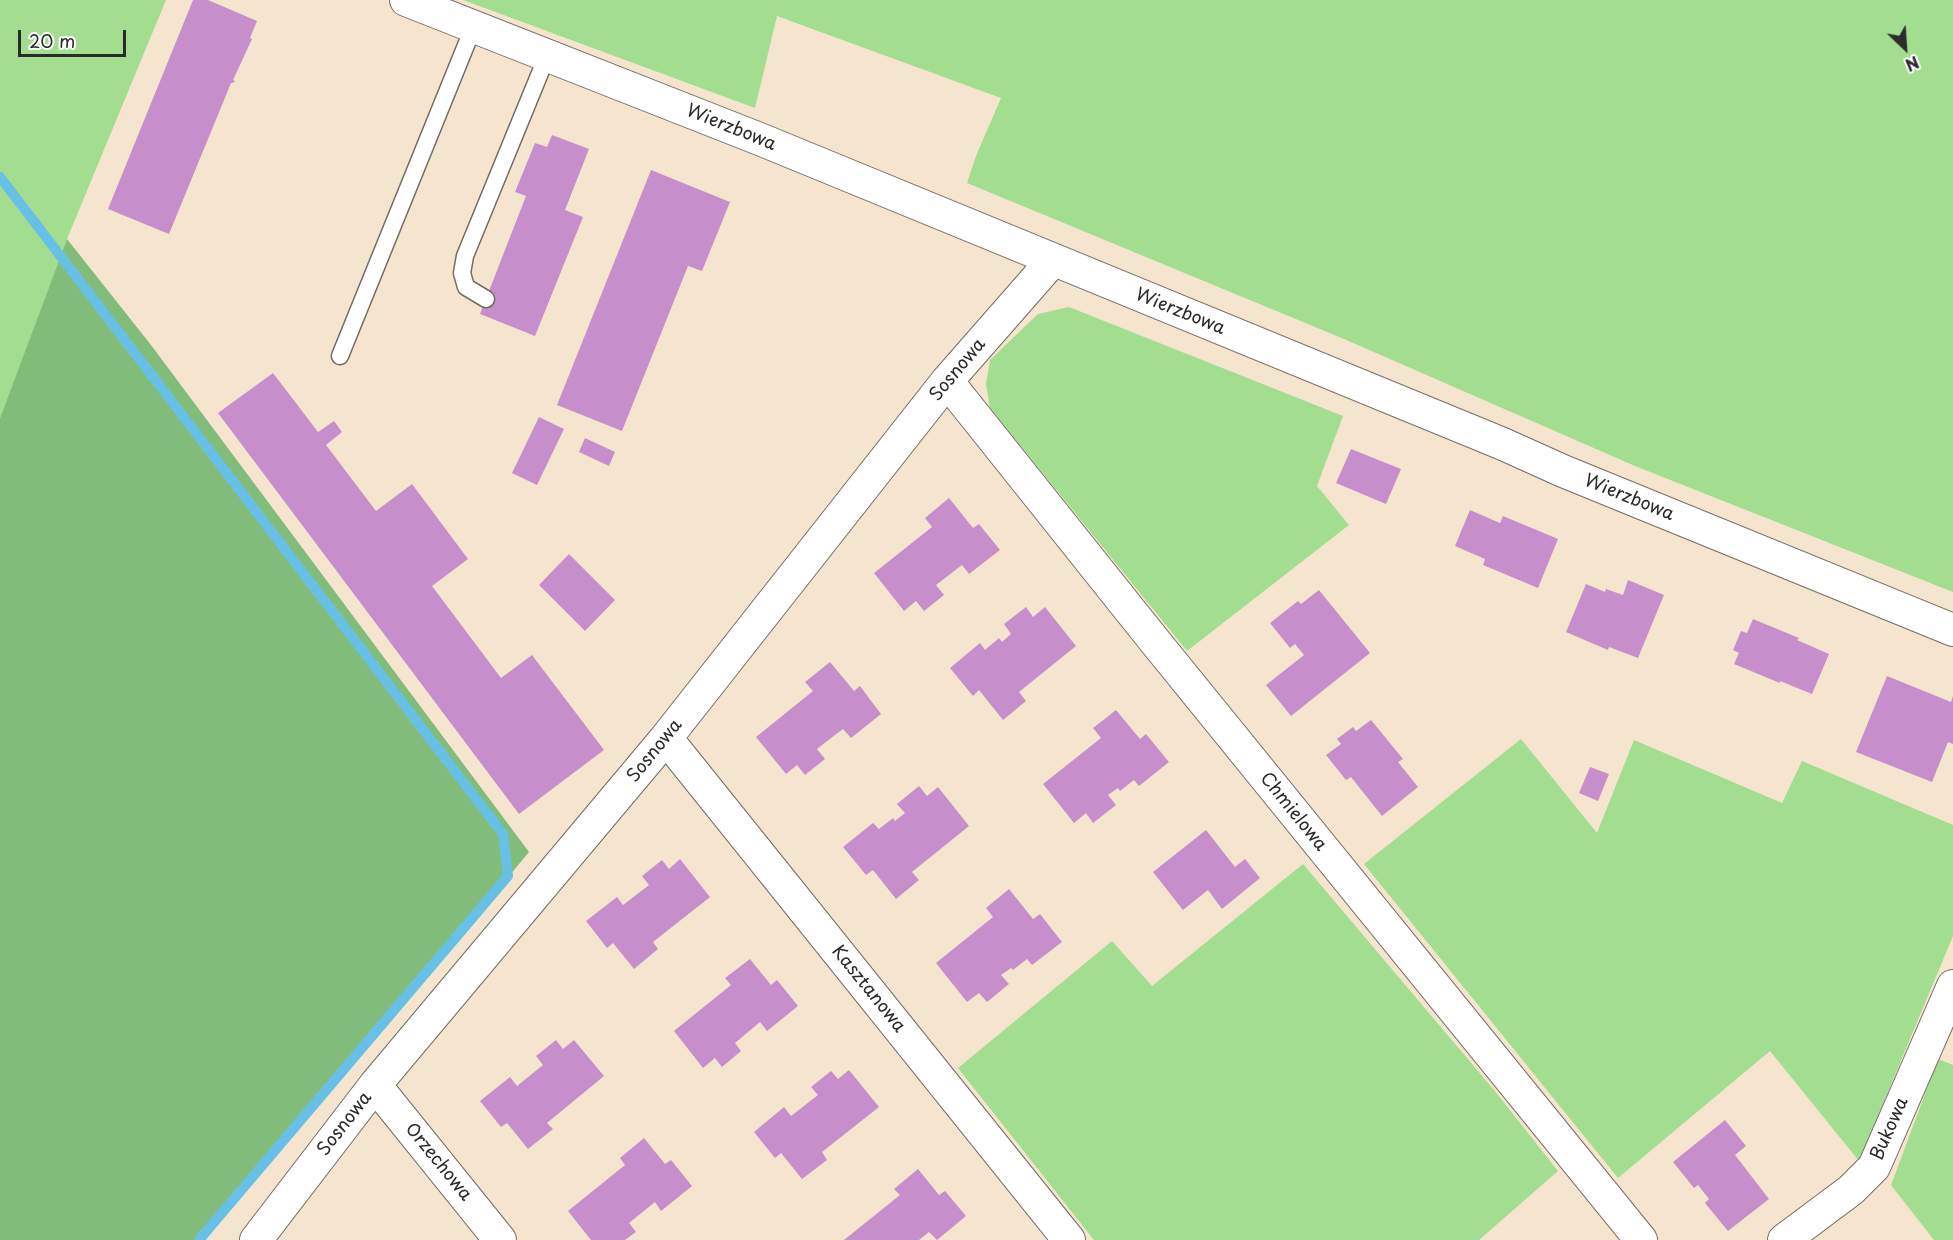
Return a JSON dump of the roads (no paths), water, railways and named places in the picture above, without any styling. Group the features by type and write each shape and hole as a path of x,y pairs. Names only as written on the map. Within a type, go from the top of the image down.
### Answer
{"street":[{"name":"Wierzbowa","path":"406,0 753,136 1953,630"},
{"name":"Sosnowa","path":"256,1240 375,1085 666,738 947,381 1053,260"},
{"name":"Chmielowa","path":"947,381 1153,639 1641,1240"},
{"name":"Kasztanowa","path":"666,738 1069,1240"},
{"name":"Bukowa","path":"1784,1240 1851,1190 1874,1167 1953,986"},
{"name":"Orzechowa","path":"375,1085 500,1240"}],"lane":[{"path":"340,356 473,28"},
{"path":"486,299 466,287 462,273 465,256 547,56"}],"waterway":[{"path":"0,177 503,834 508,876 199,1240"}]}
